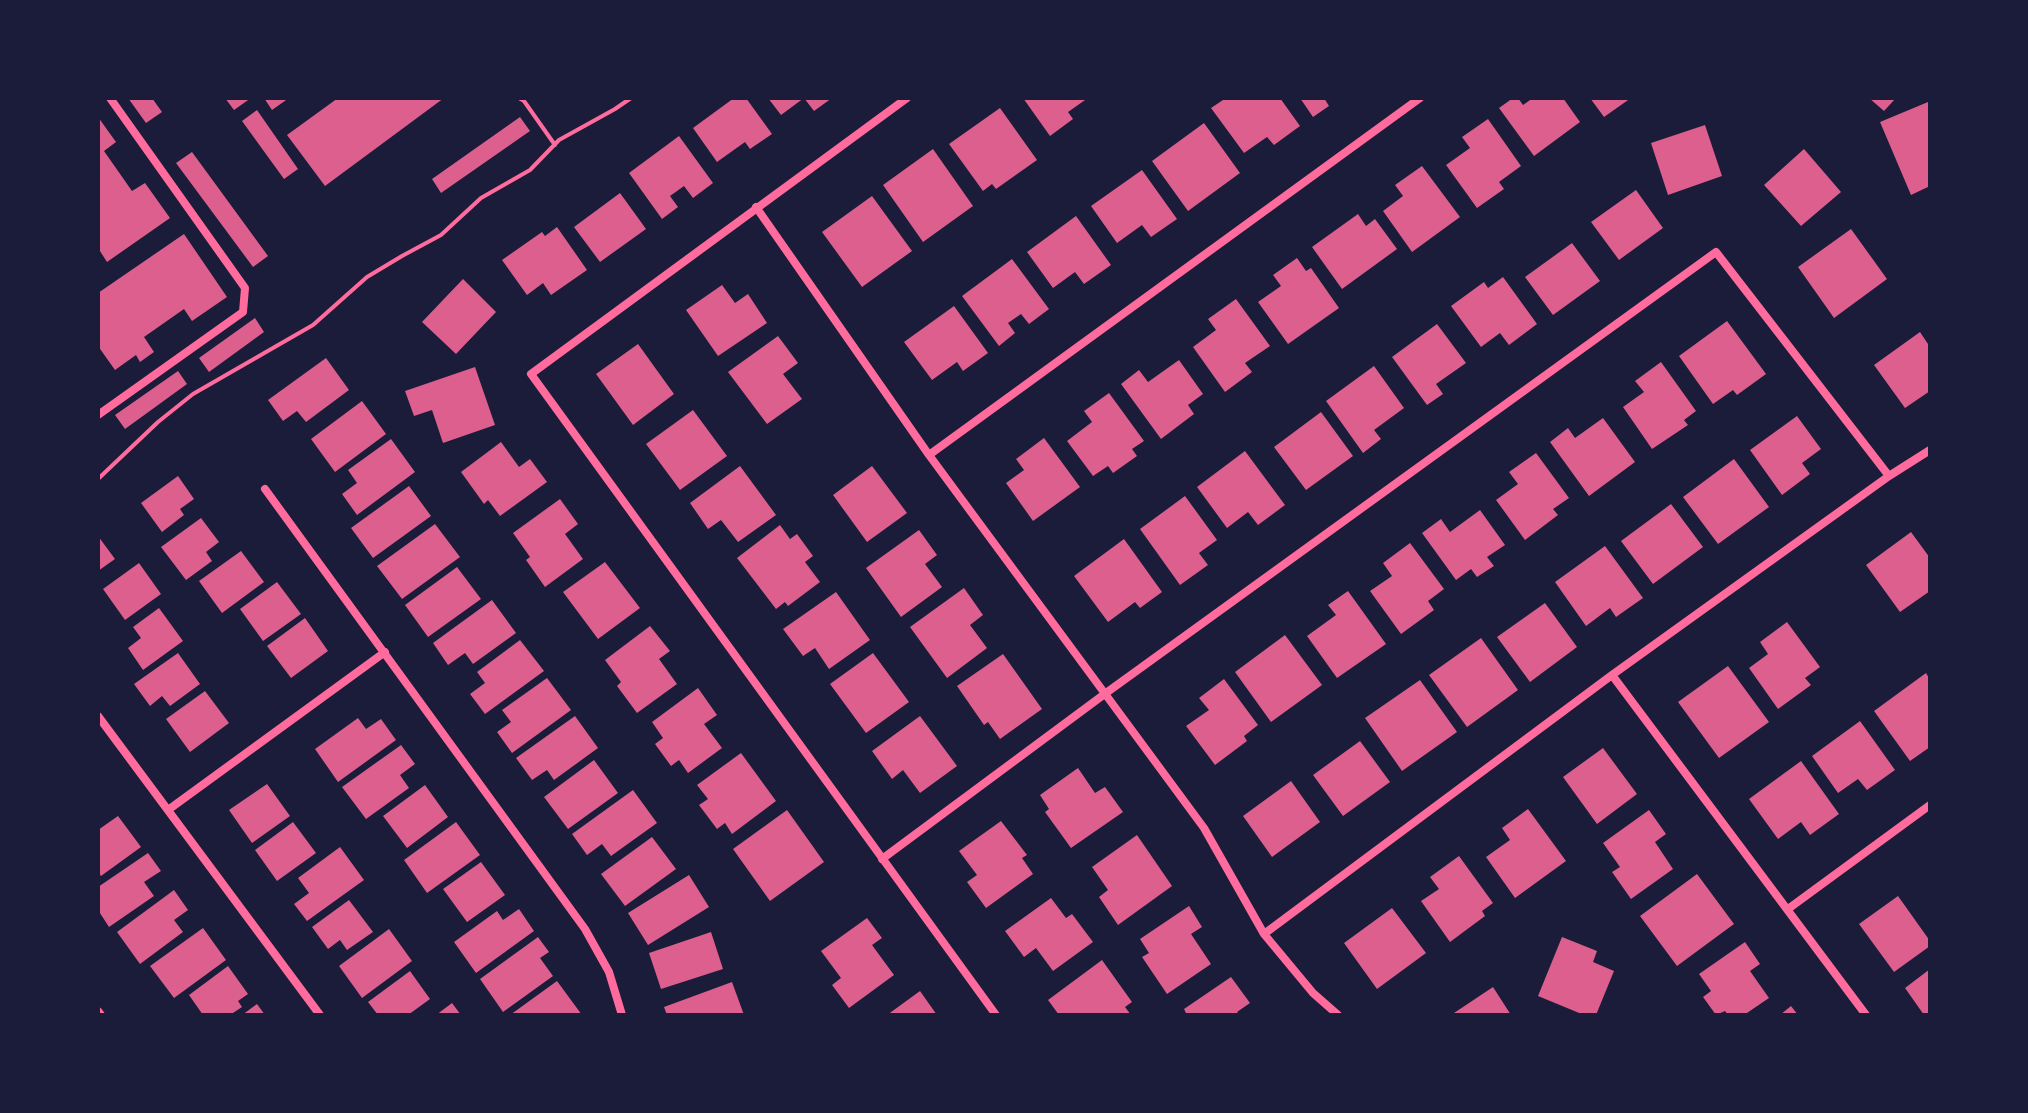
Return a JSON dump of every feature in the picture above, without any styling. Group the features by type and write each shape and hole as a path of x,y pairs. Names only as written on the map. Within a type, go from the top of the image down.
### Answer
{"street":[{"path":"98,415 243,312 245,288 110,98"},
{"path":"907,98 531,374 996,1015"},
{"path":"929,455 1420,98"},
{"path":"756,207 929,455 1204,828 1264,934 1313,993 1338,1015"},
{"path":"882,859 1106,693 1716,252 1889,476"},
{"path":"1264,934 1612,675 1889,476 1930,450"},
{"path":"265,489 585,929 609,972 622,1015"},
{"path":"168,810 385,652"},
{"path":"1612,675 1866,1015"},
{"path":"98,716 320,1015"},
{"path":"1788,909 1930,805"}],"path":[{"path":"519,98 555,145"},
{"path":"98,479 158,422 193,394 313,325 367,277 441,235 481,198 530,170 555,145 631,98"}],"building":[{"path":"128,98 152,98 162,112 146,123"},
{"path":"225,98 251,98 234,110"},
{"path":"264,98 289,98 272,110"},
{"path":"338,98 444,98 325,186 287,135"},
{"path":"734,98 746,98 772,134 750,149 745,142 717,162 693,128"},
{"path":"768,98 804,98 781,115"},
{"path":"804,98 832,98 814,111"},
{"path":"1023,98 1088,98 1068,112 1073,119 1050,136"},
{"path":"1226,98 1280,98 1300,126 1274,145 1267,137 1244,153 1211,108"},
{"path":"1300,98 1324,98 1329,106 1313,117"},
{"path":"1518,98 1523,105 1533,98 1563,98 1580,122 1534,156 1499,108"},
{"path":"1590,98 1631,98 1604,117"},
{"path":"1869,98 1896,98 1884,111"},
{"path":"1928,102 1930,186 1911,195 1880,122"},
{"path":"1000,108 1037,160 996,189 992,184 983,191 949,144"},
{"path":"257,110 298,169 284,179 242,121"},
{"path":"98,117 116,142 104,151 132,191 145,183 170,218 107,262 98,248"},
{"path":"520,117 530,131 441,193 432,179"},
{"path":"1488,119 1521,166 1499,182 1504,189 1477,208 1446,165 1470,148 1462,137"},
{"path":"1204,123 1240,173 1188,211 1152,161"},
{"path":"1705,125 1722,176 1668,195 1651,143"},
{"path":"679,136 713,183 693,198 684,186 670,196 678,207 662,219 629,173"},
{"path":"933,149 973,206 923,242 883,185"},
{"path":"1804,149 1841,192 1801,226 1764,185"},
{"path":"192,152 268,256 253,267 176,163"},
{"path":"1422,166 1460,217 1412,252 1383,211 1403,196 1395,185"},
{"path":"1142,170 1177,219 1151,237 1142,225 1117,243 1091,206"},
{"path":"1636,190 1663,228 1619,260 1591,222"},
{"path":"620,193 646,229 600,262 574,227"},
{"path":"872,196 912,251 862,287 822,232"},
{"path":"1358,214 1366,226 1375,219 1397,249 1342,289 1312,247"},
{"path":"1076,216 1111,265 1084,284 1075,272 1053,288 1027,252"},
{"path":"557,227 587,270 551,295 543,283 527,295 502,260 542,232 545,236"},
{"path":"1851,229 1887,279 1834,318 1798,267"},
{"path":"184,234 227,297 192,321 184,309 144,337 154,352 140,362 136,355 115,370 98,346 98,293"},
{"path":"1572,243 1600,281 1553,315 1525,277"},
{"path":"1297,258 1306,271 1311,268 1339,308 1288,344 1258,302 1281,286 1273,275"},
{"path":"1012,259 1049,309 1029,324 1021,314 1008,323 1015,333 999,346 962,296"},
{"path":"1503,277 1537,324 1509,345 1500,333 1481,347 1451,306 1484,282 1488,288"},
{"path":"463,279 496,312 456,354 422,322"},
{"path":"722,285 735,303 748,294 767,323 718,356 686,310"},
{"path":"1236,299 1270,346 1245,363 1252,372 1225,392 1193,347 1216,330 1208,319"},
{"path":"954,306 988,353 963,371 957,362 932,380 904,342"},
{"path":"255,318 264,332 209,372 199,358"},
{"path":"1727,321 1766,374 1737,395 1733,390 1713,404 1679,356"},
{"path":"1437,324 1466,363 1436,384 1443,394 1427,405 1392,357"},
{"path":"1920,332 1930,347 1930,391 1905,408 1874,365"},
{"path":"778,336 798,363 783,374 802,399 767,424 728,372"},
{"path":"638,344 674,394 633,425 596,374"},
{"path":"326,358 349,390 306,422 297,411 283,421 268,400"},
{"path":"1179,360 1203,394 1188,405 1194,414 1161,439 1121,384 1139,370 1148,382"},
{"path":"1661,362 1696,411 1684,420 1688,425 1652,449 1623,407 1644,392 1635,381"},
{"path":"1374,366 1404,408 1374,430 1381,439 1363,453 1326,401"},
{"path":"475,367 495,425 443,443 432,410 414,416 405,391"},
{"path":"178,371 187,384 125,429 115,415"},
{"path":"1109,393 1144,441 1132,449 1137,456 1113,473 1108,466 1093,476 1067,441 1092,422 1084,411"},
{"path":"362,401 386,434 335,472 311,439"},
{"path":"693,410 727,456 680,490 646,444"},
{"path":"1321,412 1353,456 1306,490 1274,447"},
{"path":"1797,416 1821,449 1802,463 1810,474 1782,495 1750,450"},
{"path":"1603,418 1635,462 1589,496 1550,442 1568,428 1575,438"},
{"path":"1044,438 1080,487 1033,521 1006,483 1024,470 1016,459"},
{"path":"391,439 415,472 357,515 342,494 357,483 348,470"},
{"path":"501,442 519,467 530,459 547,482 500,516 488,500 484,504 461,472"},
{"path":"1245,451 1285,505 1258,525 1248,512 1227,528 1197,487"},
{"path":"1536,453 1569,498 1553,509 1558,515 1525,540 1496,500 1518,484 1509,472"},
{"path":"1734,459 1769,507 1718,544 1683,497"},
{"path":"740,466 776,515 738,542 721,520 708,529 690,503"},
{"path":"872,466 907,513 867,542 833,495"},
{"path":"178,476 194,499 180,509 184,515 162,532 141,503"},
{"path":"409,486 431,516 373,558 351,528"},
{"path":"1185,496 1217,540 1199,553 1208,565 1180,585 1140,529"},
{"path":"560,499 578,524 565,534 583,559 545,587 526,560 530,557 513,533"},
{"path":"1671,504 1703,547 1653,584 1621,541"},
{"path":"1480,510 1505,545 1487,557 1494,566 1477,577 1471,569 1456,580 1422,533 1441,519 1450,532"},
{"path":"201,518 219,542 206,552 212,561 186,580 161,547"},
{"path":"435,524 460,557 402,599 377,566"},
{"path":"780,525 790,539 797,534 813,556 805,562 820,582 788,606 785,602 776,609 737,558"},
{"path":"919,530 937,555 925,564 942,587 901,617 866,568"},
{"path":"1911,532 1930,558 1930,591 1900,612 1866,565"},
{"path":"98,536 115,559 98,571"},
{"path":"1124,539 1162,592 1140,608 1135,602 1108,622 1074,576"},
{"path":"1410,543 1444,589 1428,601 1434,610 1401,634 1370,591 1392,576 1383,563"},
{"path":"1605,546 1643,598 1616,617 1610,608 1586,626 1555,582"},
{"path":"241,551 264,582 222,613 199,581"},
{"path":"605,562 640,608 598,639 563,592"},
{"path":"139,563 161,594 125,620 103,589"},
{"path":"457,567 481,599 428,637 405,605"},
{"path":"277,582 301,614 263,641 240,609"},
{"path":"964,588 983,615 970,625 987,648 947,678 910,627"},
{"path":"1348,591 1386,644 1337,678 1307,636 1336,615 1328,605"},
{"path":"836,592 870,640 829,669 815,648 803,656 783,629"},
{"path":"492,600 516,633 473,664 465,653 448,665 433,643"},
{"path":"1545,603 1577,647 1530,682 1497,637"},
{"path":"159,608 183,641 143,670 128,648 141,638 133,627"},
{"path":"305,618 328,651 291,678 267,646"},
{"path":"1787,622 1820,667 1805,678 1811,685 1778,709 1749,668 1768,654 1760,642"},
{"path":"650,626 670,651 659,659 677,684 637,713 617,686 621,682 605,660"},
{"path":"1285,635 1322,685 1271,722 1235,672"},
{"path":"1481,638 1518,690 1467,727 1429,675"},
{"path":"520,640 544,671 485,714 470,694 485,683 477,672"},
{"path":"178,653 200,684 170,706 162,696 150,706 134,684"},
{"path":"873,653 909,702 866,733 830,684"},
{"path":"1003,654 1042,709 1000,739 988,722 984,725 957,686"},
{"path":"1728,666 1769,722 1719,758 1678,702"},
{"path":"1926,673 1930,680 1930,747 1910,761 1874,711"},
{"path":"547,678 571,710 512,753 497,732 511,722 502,710"},
{"path":"1224,679 1258,725 1244,736 1247,741 1215,765 1186,726 1209,710 1199,698"},
{"path":"1420,680 1457,732 1402,771 1365,718"},
{"path":"698,688 717,715 704,724 722,748 688,773 679,760 671,766 655,744 663,738 652,722"},
{"path":"205,691 229,723 190,752 166,719"},
{"path":"575,716 598,748 554,780 547,770 532,780 516,758"},
{"path":"920,716 957,766 920,793 903,770 892,779 872,751"},
{"path":"358,718 366,729 381,719 396,740 338,782 315,749"},
{"path":"1860,721 1895,770 1867,790 1858,779 1838,793 1812,756"},
{"path":"1360,741 1390,782 1343,816 1313,775"},
{"path":"401,745 415,764 400,775 409,788 366,819 342,787"},
{"path":"1603,748 1637,794 1597,824 1563,777"},
{"path":"741,753 776,801 732,834 725,823 717,829 699,805 708,799 697,785"},
{"path":"594,760 618,793 568,829 544,797"},
{"path":"1801,761 1839,814 1810,835 1801,822 1778,839 1749,799"},
{"path":"1078,768 1095,793 1105,787 1123,812 1071,848 1045,812 1049,809 1040,795"},
{"path":"1291,781 1320,822 1272,857 1243,816"},
{"path":"267,784 290,816 252,843 229,810"},
{"path":"425,785 448,817 407,848 383,816"},
{"path":"633,790 657,823 611,856 602,844 587,855 572,834"},
{"path":"1528,809 1566,861 1515,898 1486,857 1510,840 1502,828"},
{"path":"787,810 824,862 770,901 733,849"},
{"path":"1649,810 1666,834 1655,842 1673,869 1631,899 1612,872 1620,867 1603,843"},
{"path":"118,816 141,847 101,876 98,872 98,830"},
{"path":"1001,821 1027,855 1022,858 1033,874 986,908 967,882 977,875 959,851"},
{"path":"293,822 316,853 277,881 255,850"},
{"path":"456,822 480,855 427,893 404,860"},
{"path":"1137,835 1172,886 1118,925 1099,897 1108,890 1092,867"},
{"path":"652,837 676,869 625,906 601,874"},
{"path":"340,847 364,880 307,921 294,904 309,893 298,878"},
{"path":"148,853 161,871 144,882 154,896 109,927 98,910 98,887"},
{"path":"1459,856 1493,903 1482,911 1485,916 1450,942 1421,901 1439,889 1430,877"},
{"path":"481,862 505,895 467,922 443,889"},
{"path":"1697,874 1734,924 1677,966 1640,916"},
{"path":"689,875 709,907 648,945 628,913"},
{"path":"174,890 188,910 174,920 183,932 140,964 117,932"},
{"path":"1898,896 1930,941 1930,946 1894,972 1859,924"},
{"path":"1051,898 1066,918 1072,914 1093,942 1053,971 1036,948 1024,957 1005,931"},
{"path":"349,900 373,932 347,950 340,940 328,949 312,927"},
{"path":"1189,906 1202,927 1191,934 1211,964 1167,994 1142,957 1149,953 1140,939"},
{"path":"1392,908 1426,953 1377,989 1344,943"},
{"path":"519,909 534,931 476,973 454,942 497,911 503,920"},
{"path":"867,918 882,938 872,945 894,975 849,1008 832,985 841,978 821,951"},
{"path":"203,928 226,960 174,998 150,966"},
{"path":"389,929 412,961 362,998 339,966"},
{"path":"711,932 723,969 661,989 649,953"},
{"path":"538,937 549,952 540,958 553,976 503,1012 480,979"},
{"path":"1562,937 1597,951 1593,962 1614,971 1596,1015 1584,1015 1538,996"},
{"path":"1745,942 1760,964 1750,971 1769,998 1744,1015 1728,1015 1725,1011 1716,1015 1703,997 1711,991 1699,974"},
{"path":"1102,960 1132,1002 1125,1007 1131,1015 1059,1015 1048,1000"},
{"path":"228,966 248,994 238,1001 242,1007 230,1015 203,1015 189,995"},
{"path":"1930,969 1930,1015 1924,1015 1905,988"},
{"path":"410,971 430,999 408,1015 378,1015 368,1002"},
{"path":"1231,977 1250,1003 1237,1012 1240,1015 1187,1015 1184,1009"},
{"path":"557,981 582,1015 510,1015"},
{"path":"732,982 744,1015 667,1015 664,1007"},
{"path":"1493,987 1511,1015 1451,1015"},
{"path":"920,991 937,1015 887,1015"},
{"path":"452,1003 461,1015 436,1015"},
{"path":"257,1004 265,1015 242,1015"},
{"path":"1791,1006 1798,1015 1780,1015"}]}
